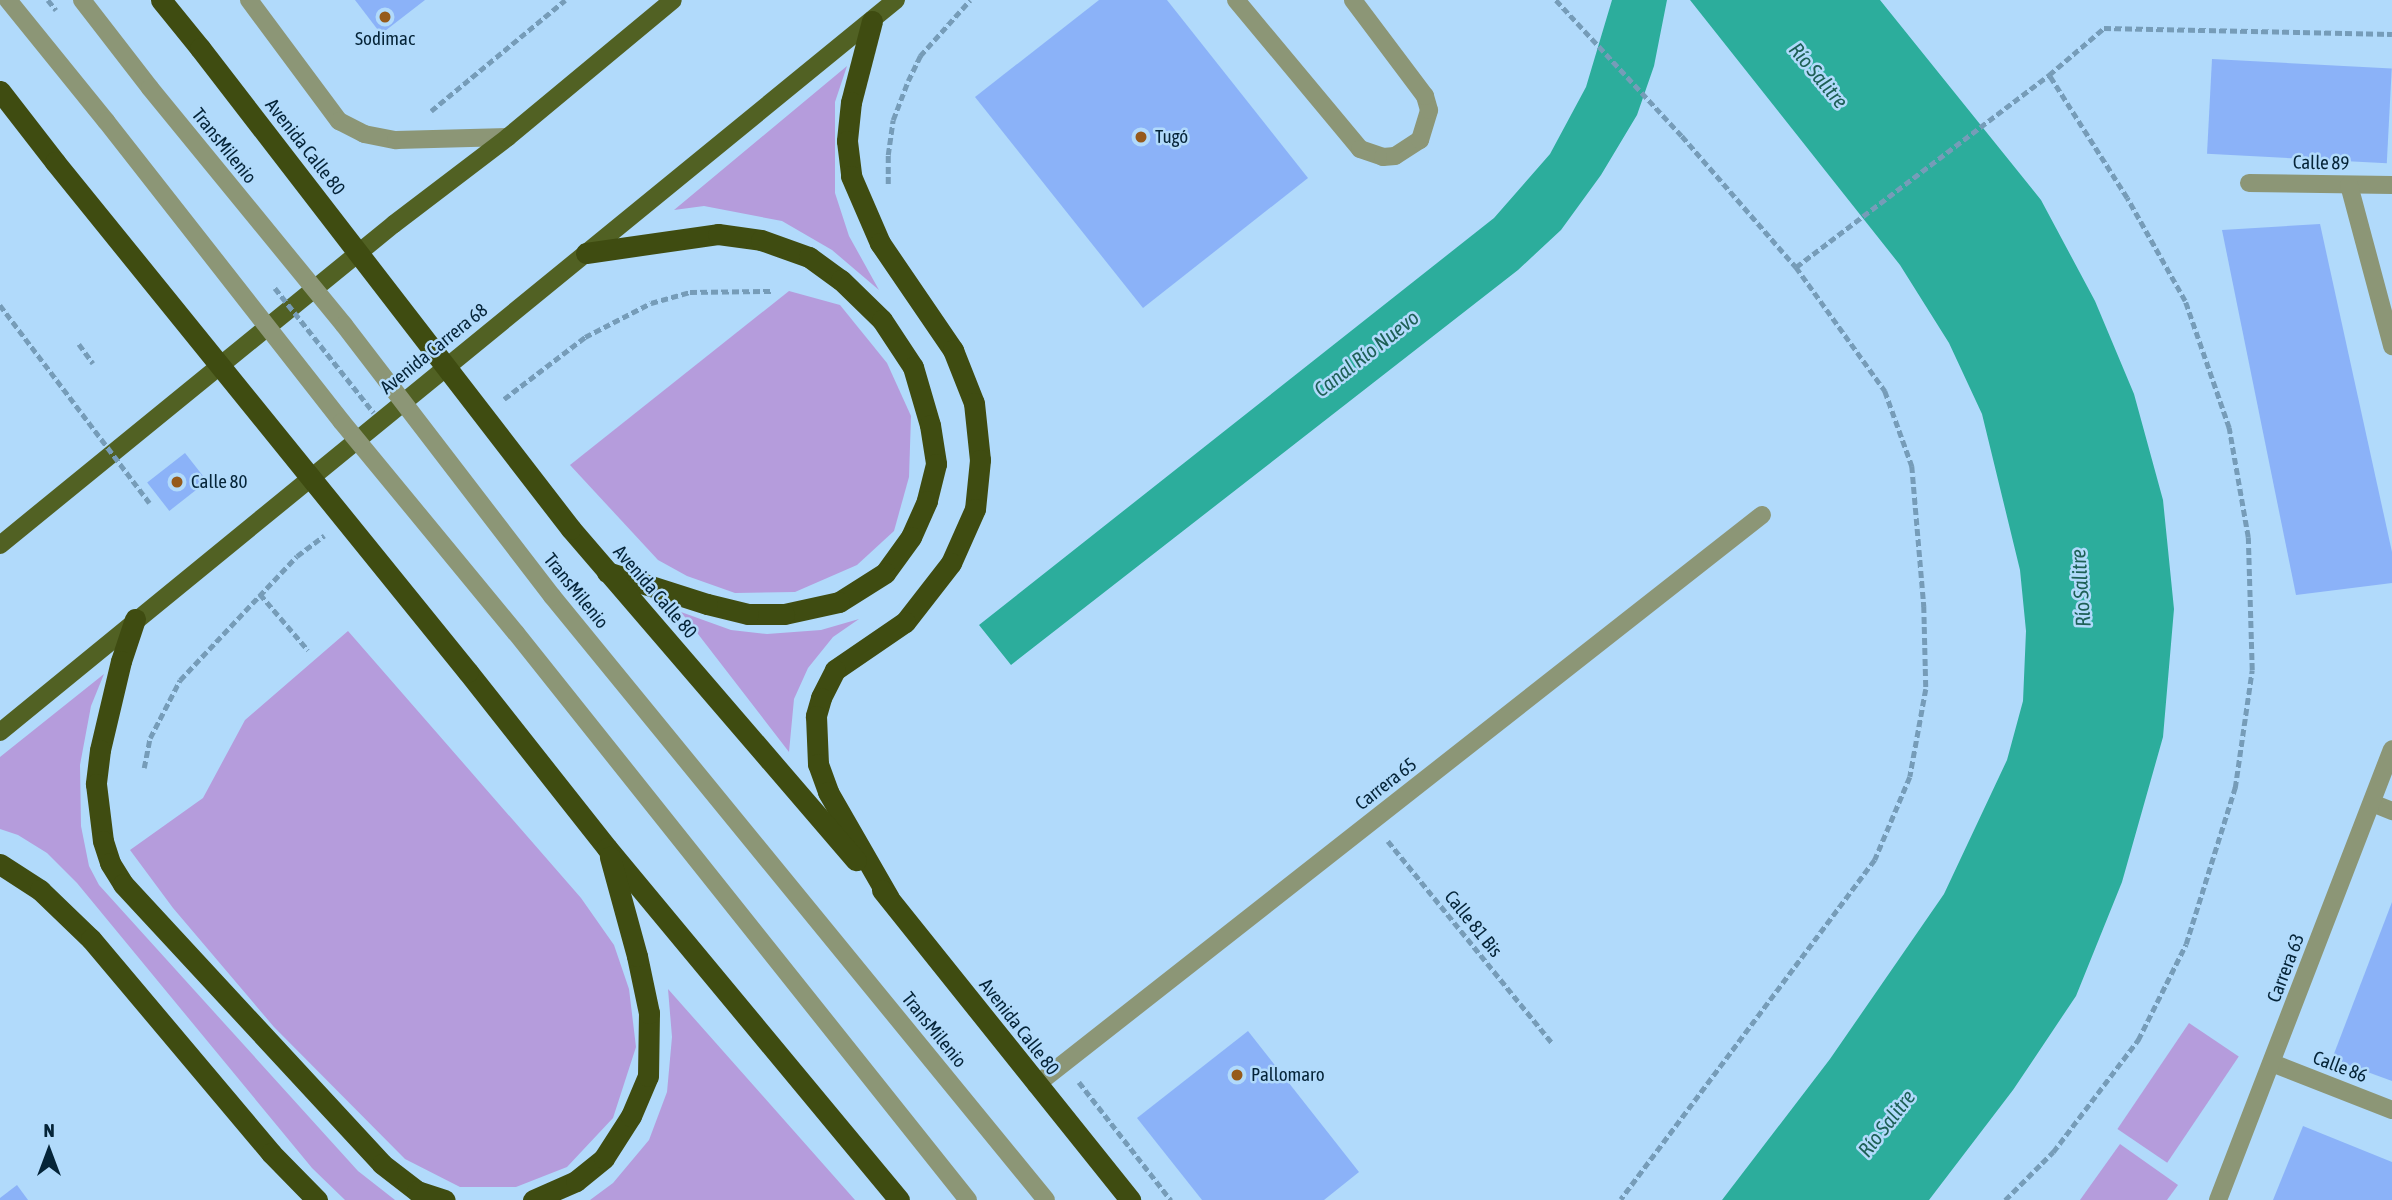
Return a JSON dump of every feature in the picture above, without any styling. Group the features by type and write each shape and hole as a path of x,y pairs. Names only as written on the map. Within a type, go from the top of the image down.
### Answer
{"highway":[{"name":"Avenida Calle 80","path":"161,0 572,529 889,898 1129,1200"},
{"path":"872,21 850,102 847,141 850,176 880,243 953,350 974,403 980,460 975,509 951,564 905,622 835,670 821,698 816,716 818,764 828,792 889,898"},
{"path":"0,91 607,848 899,1200"},
{"path":"586,253 718,234 761,240 809,257 841,280 882,320 913,367 930,425 936,464 927,501 911,537 885,573 839,602 784,614 748,614 707,604 607,572"},
{"path":"135,619 121,661 97,772 98,807 110,863 132,895 382,1164 417,1191 445,1200"},
{"path":"533,1200 576,1181 604,1158 631,1116 648,1076 649,1013 637,956 607,848"},
{"path":"0,864 40,890 91,939 271,1153 317,1200"}],"main road":[{"path":"0,545 394,225 508,137 673,0"},
{"name":"Avenida Carrera 68","path":"0,733 135,619 896,0"}],"street":[{"path":"8,0 342,422 516,633 968,1200"},
{"name":"TransMilenio","path":"82,0 150,88 344,325 552,596 1045,1200"},
{"path":"250,0 339,121 364,134 396,139 508,137"},
{"path":"1236,0 1360,149 1383,156 1395,156 1420,139 1429,110 1424,96 1353,0"},
{"name":"Calle 89","path":"2249,183 2392,185"},
{"path":"2349,185 2392,346"},
{"name":"Carrera 65","path":"1036,1085 1762,515"},
{"name":"Carrera 63","path":"2218,1200 2392,749"},
{"path":"2372,803 2392,811"},
{"name":"Calle 86","path":"2272,1063 2392,1110"}],"path":[{"path":"396,139 565,0"},
{"path":"888,188 888,155 893,120 908,81 920,56 970,0"},
{"path":"1556,0 1682,136 1796,267 1885,391 1912,466 1921,541 1926,689 1910,777 1875,860 1621,1200"},
{"path":"1796,267 2049,75 2104,28 2392,34"},
{"path":"2005,1200 2053,1152 2138,1040 2186,944 2235,788 2252,670 2248,537 2229,428 2185,301 2127,198 2049,75"},
{"path":"269,280 380,421"},
{"path":"0,306 150,503"},
{"path":"79,344 93,363"},
{"path":"260,594 308,650"},
{"name":"Calle 81 Bis","path":"1372,821 1552,1043"},
{"path":"1065,1063 1171,1200"}],"shaded area":[{"path":"847,66 835,102 835,193 849,236 879,290 832,250 782,221 704,206 674,210"},
{"path":"789,291 840,305 887,363 911,416 909,477 894,531 857,565 795,592 735,593 687,576 658,560 570,465"},
{"path":"681,612 731,630 767,634 821,630 859,619 833,637 808,668 794,699 789,752"},
{"path":"348,631 581,898 614,945 629,989 636,1047 613,1118 567,1167 516,1187 460,1187 405,1159 274,1027 173,908 130,850 203,798 245,720"},
{"path":"104,674 91,706 80,765 81,826 89,866 99,885 358,1171 395,1200 345,1200 312,1168 77,883 47,853 18,835 0,829 0,757"},
{"path":"668,989 855,1200 590,1200 613,1183 649,1140 667,1092 672,1037"},
{"path":"2189,1023 2239,1057 2167,1163 2117,1129"},
{"path":"2120,1144 2178,1185 2167,1200 2080,1200"}],"water":[{"name":"Canal Río Nuevo","path":"1612,0 1667,0 1654,66 1637,115 1601,175 1561,230 1518,270 1011,665 979,625 1494,218 1550,154 1586,87"},
{"name":"Río Salitre","path":"1690,0 1880,0 2041,200 2095,301 2134,394 2163,500 2174,609 2163,737 2122,882 2076,996 2013,1090 1929,1200 1722,1200 1830,1059 1944,894 2007,760 2023,701 2026,631 2020,570 1982,414 1949,343 1900,265"}],"building":[{"name":"Sodimac","path":"355,0 425,0 381,34"},
{"name":"Tugó","path":"1099,0 1167,0 1308,178 1143,308 975,97"},
{"path":"2212,59 2392,68 2387,163 2207,154"},
{"path":"2320,224 2392,552 2392,583 2296,595 2222,230"},
{"name":"Calle 80","path":"185,453 207,481 169,511 147,483"},
{"path":"2392,902 2392,1081 2332,1059"},
{"name":"Pallomaro","path":"1248,1031 1359,1172 1324,1200 1202,1200 1137,1118"},
{"path":"2303,1126 2392,1162 2392,1200 2273,1200"},
{"path":"17,1185 28,1200 0,1200 0,1198"}],"place":[{"name":"Sodimac","path":"385,17"},
{"name":"Tugó","path":"1141,137"},
{"name":"Calle 80","path":"177,482"},
{"name":"Pallomaro","path":"1237,1075"}]}
